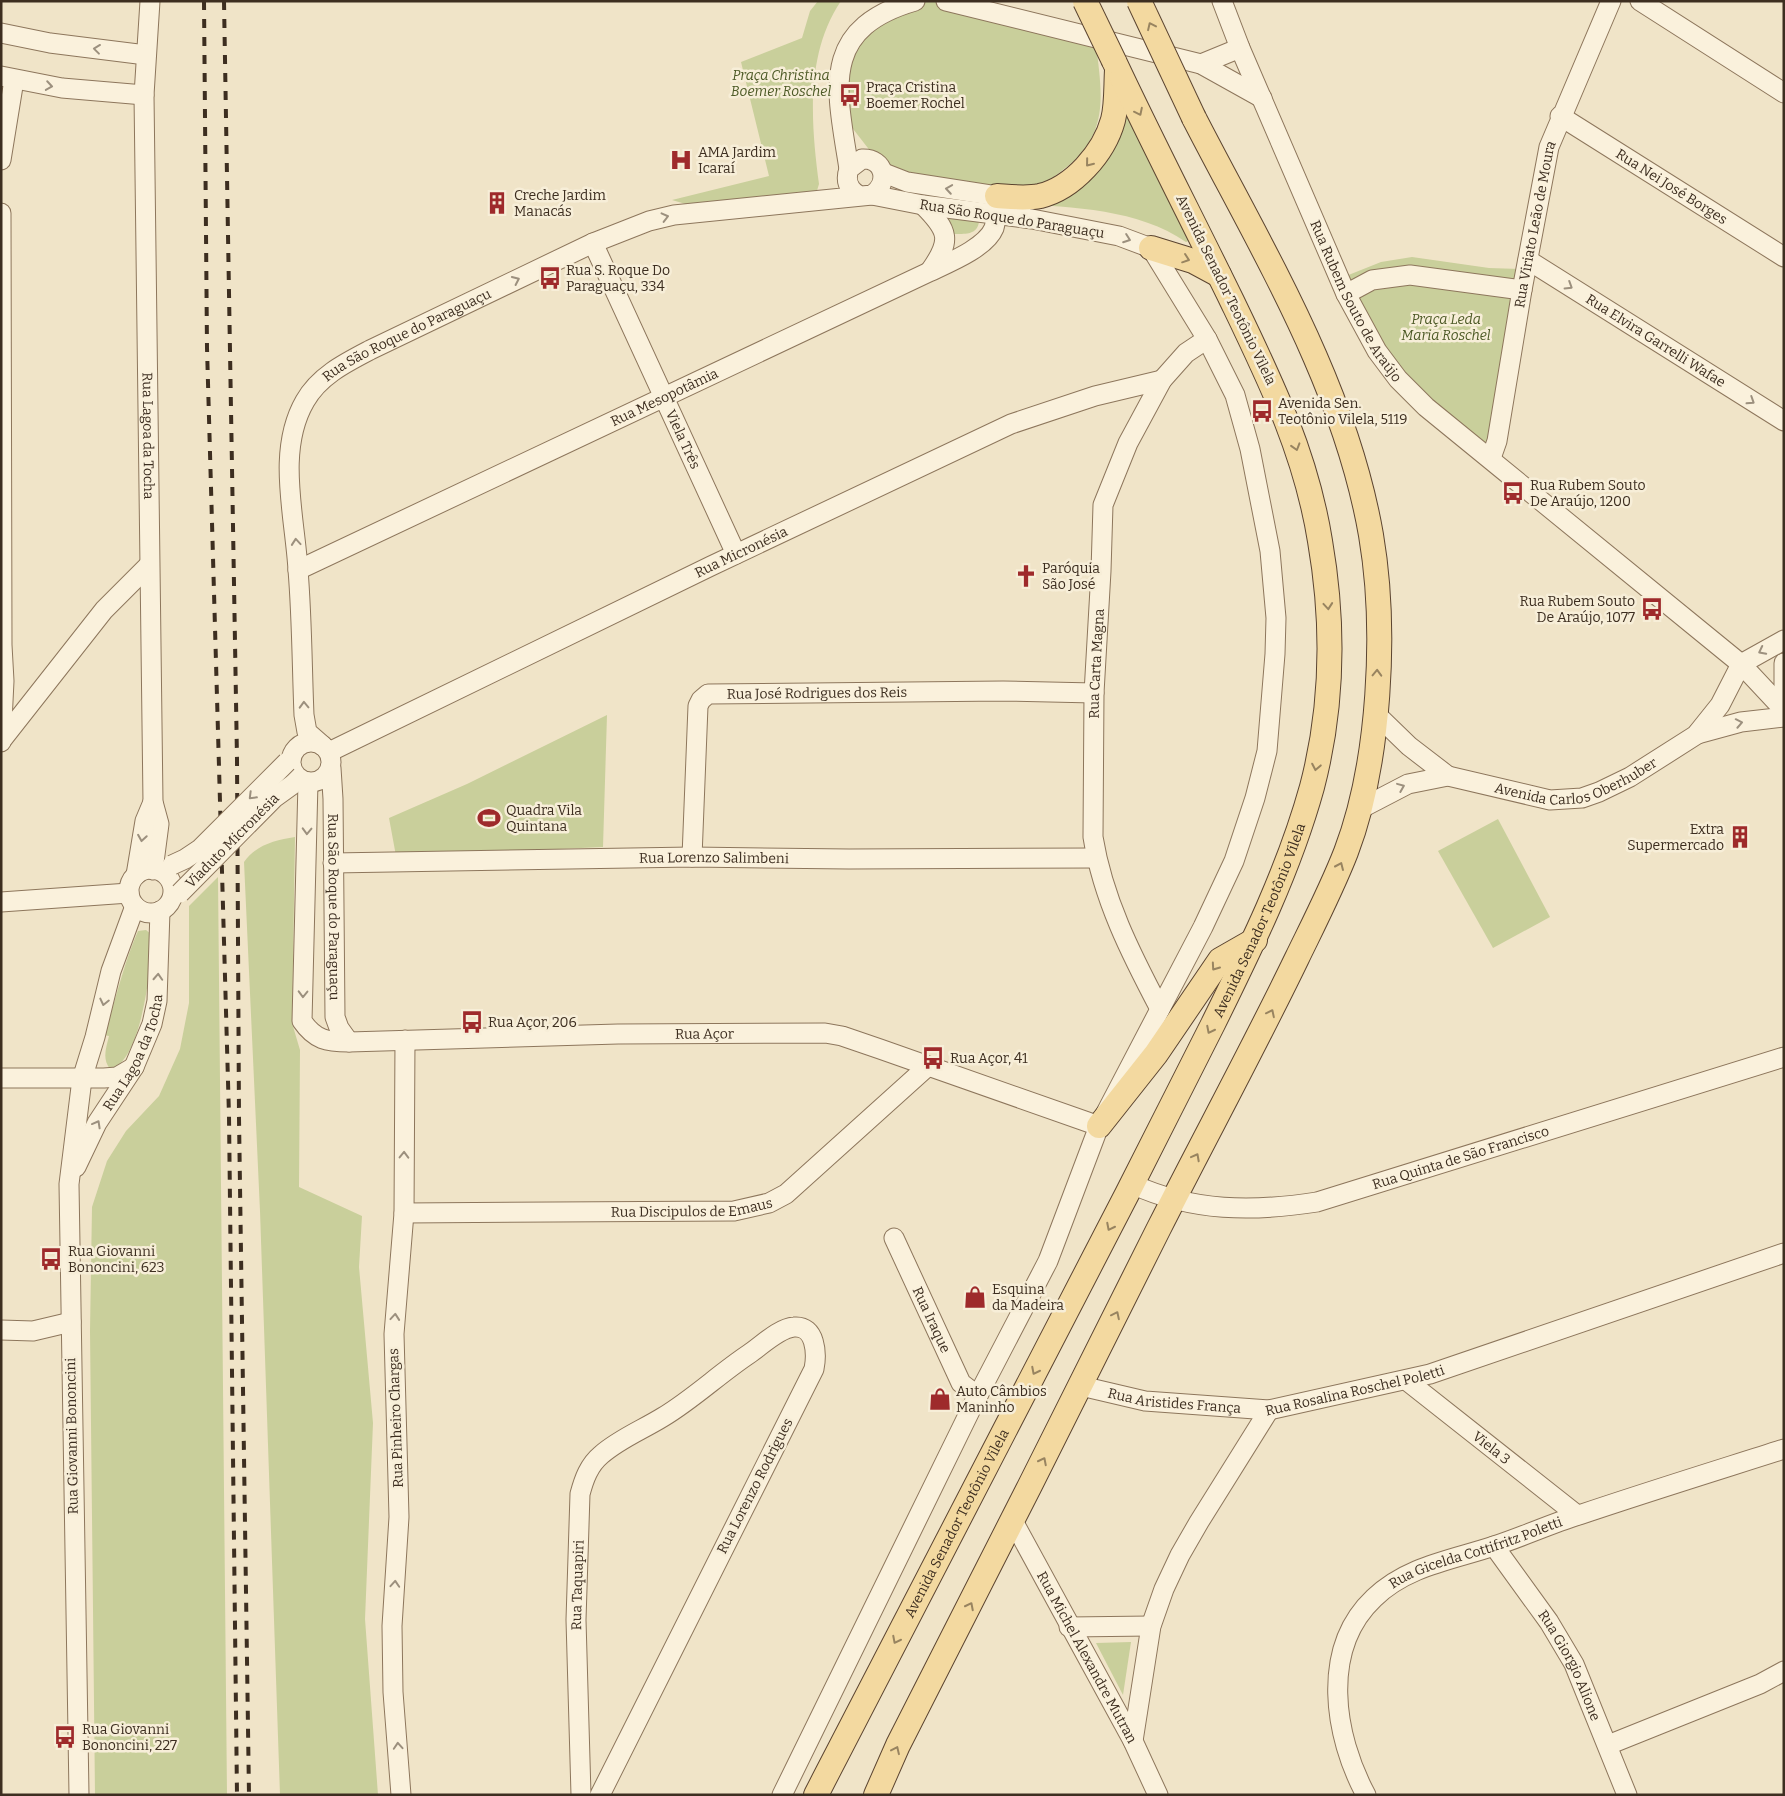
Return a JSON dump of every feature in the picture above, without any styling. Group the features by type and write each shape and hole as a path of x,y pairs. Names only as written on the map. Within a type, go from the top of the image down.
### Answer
{"main road":[{"name":"Avenida Senador Teotônio Vilela","path":"816,1795 1132,1184 1255,940 1294,845 1313,783 1323,733 1329,674 1328,610 1320,540 1290,428 1270,378 1085,1"},
{"path":"876,1795 898,1746 1174,1200 1258,1040 1315,922 1346,850 1368,769 1376,714 1376,580 1371,536 1350,450 1314,352 1194,118 1139,1"},
{"path":"996,206 1048,193 1081,172 1098,150 1111,125 1116,65"},
{"path":"1151,248 1193,261 1219,275"},
{"path":"1099,1126 1156,1054 1220,960 1255,940"}],"street":[{"name":"Rua Lagoa da Tocha","path":"150,1 144,95 153,802 145,821 155,870"},
{"path":"884,173 882,186 865,195 853,192 847,181 849,169 841,119 838,80 840,66 850,44 865,27 881,15 898,6 915,1"},
{"path":"946,1 1201,64 1262,98"},
{"name":"Rua Rubem Souto de Araújo","path":"1222,1 1240,48 1346,294 1377,351 1398,379 1426,407 1491,458 1741,664 1784,710"},
{"name":"Rua Viriato Leão de Moura","path":"1491,458 1497,441 1546,159 1560,116 1611,1"},
{"path":"1640,1 1784,93"},
{"path":"1,33 50,43 146,55"},
{"path":"1201,64 1240,48"},
{"path":"1,160 7,78 62,88 144,95"},
{"name":"Rua Nei José Borges","path":"1560,116 1784,257"},
{"path":"841,119 867,159 878,164 884,173 907,182 996,206"},
{"path":"849,169 856,161 867,159"},
{"name":"Rua São Roque do Paraguaçu","path":"349,1042 339,1028 335,1017 333,863 328,755 307,732 304,715 298,570 288,467 292,437 304,403 314,388 338,367 370,350 593,243 649,221 674,214 865,195 923,205 996,206 1032,219 1119,236 1151,248"},
{"path":"923,205 938,222 946,237 943,251 930,272"},
{"name":"Rua Mesopotâmia","path":"298,570 664,395 930,272 970,251 984,241 995,226 996,206"},
{"path":"1,214 1,528 4,681 1,741"},
{"name":"Viela Três","path":"593,243 736,554"},
{"path":"782,1795 978,1396 1048,1261 1099,1126 1216,903 1242,840 1267,751 1273,687 1276,618 1270,551 1260,494 1235,395 1207,339 1151,248"},
{"name":"Rua Elvira Garrelli Wafae","path":"1528,260 1784,421"},
{"path":"1346,294 1372,280 1410,274 1522,290"},
{"name":"Rua Carta Magna","path":"1160,1008 1127,945 1110,902 1096,858 1093,837 1094,693 1102,571 1103,506 1128,443 1162,380 1186,353 1207,339"},
{"name":"Rua Micronésia","path":"328,755 736,554 1011,424 1095,396 1162,380"},
{"path":"1,741 104,610 149,565"},
{"path":"1741,664 1784,640"},
{"path":"1784,663 1784,697"},
{"name":"Avenida Carlos Oberhuber","path":"1696,735 1720,705 1741,664"},
{"name":"Rua José Rodrigues dos Reis","path":"692,857 698,706 701,700 708,694 993,691 1094,693"},
{"name":"Avenida Carlos Oberhuber","path":"1376,714 1410,746 1448,776"},
{"name":"Avenida Carlos Oberhuber","path":"1358,810 1408,784 1448,776 1550,800 1582,798 1630,777 1696,735 1741,722 1784,717"},
{"path":"313,742 328,755 322,779 301,783 289,759 301,744 313,742"},
{"name":"Viaduto Micronésia","path":"155,870 186,859 200,848 289,759"},
{"name":"Rua São Roque do Paraguaçu","path":"301,783 302,1021"},
{"name":"Viaduto Micronésia","path":"163,909 274,798 301,783"},
{"name":"Rua Lorenzo Salimbeni","path":"333,863 692,857 849,859 1096,858"},
{"path":"1,902 132,900 146,913 163,909 170,901 172,887 165,875 155,870 129,886 132,900 82,1079"},
{"name":"Rua Lagoa da Tocha","path":"68,1184 97,1123 134,1066 152,1024 157,1001 163,909"},
{"name":"Rua Açor","path":"302,1021 309,1032 318,1039 330,1042 608,1034 825,1033 842,1036 1099,1126"},
{"name":"Rua Pinheiro Chargas","path":"401,1795 393,1692 392,1626 399,1517 394,1334 404,1213 405,1040"},
{"name":"Rua Quinta de São Francisco","path":"1132,1184 1174,1200 1228,1208 1255,1209 1317,1202 1784,1057"},
{"path":"1,1078 82,1079 117,1077 134,1066"},
{"name":"Rua Discipulos de Emaus","path":"404,1213 734,1211 752,1208 786,1194 927,1067"},
{"name":"Rua Giovanni Bononcini","path":"79,1795 68,1184 82,1079"},
{"name":"Rua Iraque","path":"894,1238 961,1384 978,1396"},
{"name":"Rua Rosalina Roschel Poletti","path":"1133,1742 1151,1626 1180,1555 1269,1410 1439,1371 1784,1254"},
{"path":"1,1330 33,1331 71,1322"},
{"name":"Rua Lorenzo Rodrigues","path":"600,1795 814,1369 816,1347 811,1336 804,1330 795,1327 784,1330 663,1417"},
{"name":"Viela 3","path":"1406,1380 1577,1515"},
{"name":"Rua Aristides França","path":"1081,1386 1145,1401 1269,1410"},
{"name":"Rua Taquapiri","path":"580,1795 576,1620 580,1494 583,1480 590,1466 600,1455 615,1444 663,1417"},
{"name":"Rua Gicelda Cottifritz Poletti","path":"1366,1795 1345,1745 1340,1721 1338,1684 1341,1657 1356,1618 1373,1598 1407,1574 1436,1563 1494,1546 1577,1515 1784,1449"},
{"name":"Rua Michel Alexandre Mutran","path":"1013,1521 1133,1742 1158,1795"},
{"name":"Rua Giorgio Alione","path":"1494,1546 1561,1640 1574,1664 1627,1795"},
{"path":"1069,1627 1151,1626"},
{"path":"1608,1745 1760,1684 1784,1671"}],"green space":[{"name":"Praça Christina Boemer Roschel","path":"818,1 841,1 829,22 816,66 813,114 819,184 816,194 689,205 672,200 769,176 741,62 802,38 810,11"},
{"name":"Praça Christina Boemer Roschel","path":"887,1 964,1 1096,44 1101,97 1100,112 1096,128 1079,156 1052,178 1044,182 1030,186 1014,187 962,182 893,170 878,161 850,125 846,44 874,10"},
{"path":"1126,115 1189,241 1186,242 1166,230 1123,215 1076,208 1006,203 1044,198"},
{"path":"947,214 979,221 978,226 970,233 954,234 944,224"},
{"name":"Praça Leda Maria Roschel","path":"1412,257 1489,268 1520,269 1495,427 1486,445 1404,376 1372,336 1346,276 1381,262"},
{"path":"607,715 603,847 396,856 389,818 467,784"},
{"path":"1498,819 1550,917 1493,948 1438,851"},
{"path":"295,837 292,1023 300,1050 299,1187 362,1216 359,1267 373,1423 365,1619 378,1795 280,1795 260,1211 244,862 254,851 266,844"},
{"path":"218,877 227,1795 95,1795 90,1331 92,1207 107,1161 126,1131 159,1096 180,1049 189,1003 189,906"},
{"path":"146,930 152,935 152,948 143,1010 130,1049 121,1063 110,1069 105,1057 109,1036 104,1035 138,931"},
{"path":"1131,1642 1123,1695 1096,1643"}],"railway":[{"path":"204,1 207,348 229,1116 237,1795"},
{"path":"224,1 237,759 239,1118 249,1795"}],"place":[{"name":"Praça Cristina Boemer Rochel","path":"850,95"},
{"name":"AMA Jardim Icaraí","path":"681,160"},
{"name":"Creche Jardim Manacás","path":"497,203"},
{"name":"Rua S. Roque Do Paraguaçu, 334","path":"550,278"},
{"name":"Avenida Sen. Teotônio Vilela, 5119","path":"1262,411"},
{"name":"Rua Rubem Souto De Araújo, 1200","path":"1513,493"},
{"name":"Paróquia São José","path":"1026,576"},
{"name":"Rua Rubem Souto De Araújo, 1077","path":"1652,609"},
{"name":"Quadra Vila Quintana","path":"489,818"},
{"name":"Extra Supermercado","path":"1740,837"},
{"name":"Rua Açor, 206","path":"472,1022"},
{"name":"Rua Açor, 41","path":"933,1058"},
{"name":"Rua Giovanni Bononcini, 623","path":"51,1259"},
{"name":"Esquina da Madeira","path":"975,1297"},
{"name":"Auto Câmbios Maninho","path":"940,1399"},
{"name":"Rua Giovanni Bononcini, 227","path":"65,1737"}]}
